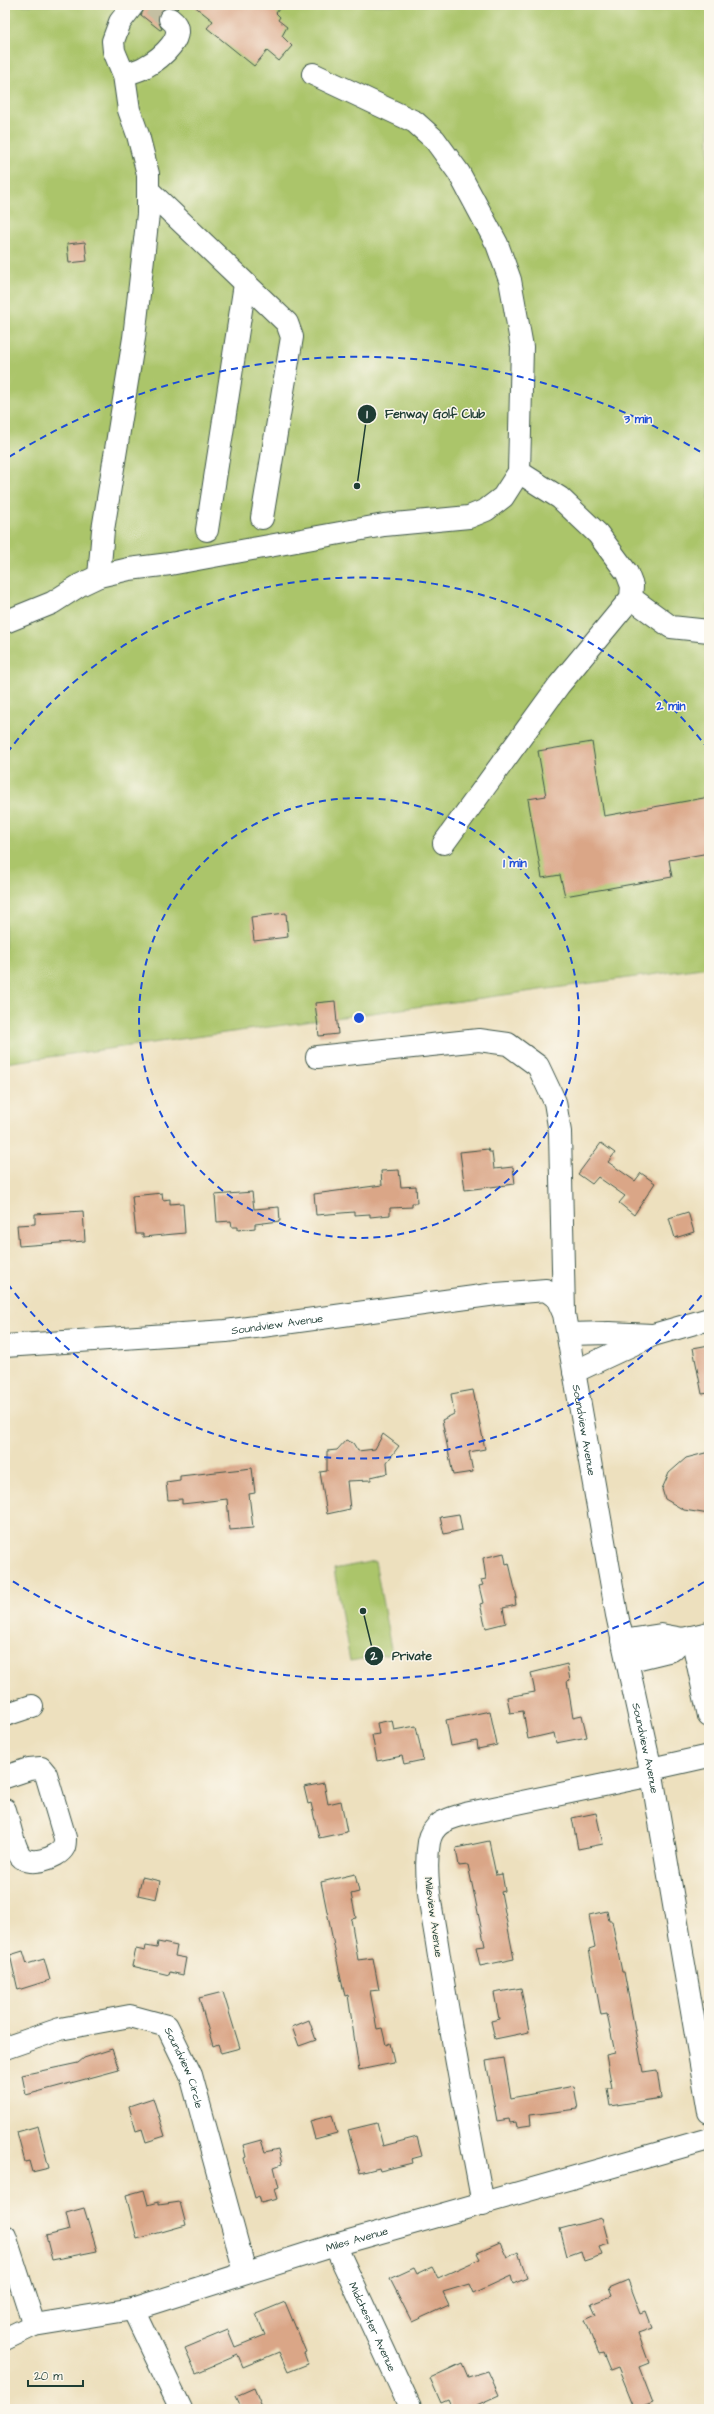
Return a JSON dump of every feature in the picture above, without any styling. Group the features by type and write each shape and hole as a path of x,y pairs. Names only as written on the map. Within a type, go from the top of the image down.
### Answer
{"street":[{"path":"99,576 103,530 134,338 148,214 148,174 138,135 129,110 124,75 114,51 113,41 120,22 133,5"},
{"path":"124,75 144,67 157,59 176,39 178,31 176,23 170,19"},
{"path":"5,622 52,602 80,585 99,576 129,569 170,564 384,525 469,517 486,510 503,496 519,472 522,347 510,280 497,244 459,173 435,140 415,122 313,74"},
{"path":"148,190 286,324 292,337 262,518"},
{"path":"207,530 246,284"},
{"path":"444,843 559,685 631,598 632,586 627,573 598,534 560,498 519,472"},
{"path":"631,598 671,627 709,631"},
{"path":"317,1057 479,1040 508,1044 538,1066 555,1102 560,1132 566,1324 609,1332 653,1335"},
{"name":"Soundview Avenue","path":"5,1346 226,1331 496,1294 546,1290 557,1298 566,1324 625,1651 651,1772 709,2112"},
{"path":"574,1372 653,1335 709,1319"},
{"path":"625,1651 672,1650 695,1636 709,1716"},
{"path":"5,1715 32,1706"},
{"name":"Mileview Avenue","path":"482,2204 450,2030 428,1877 429,1841 435,1828 441,1822 465,1814 651,1772 709,1756"},
{"path":"5,1777 35,1768 41,1768 46,1774 65,1838 65,1846 59,1853 35,1862 25,1860 19,1855 5,1810"},
{"name":"Soundview Circle","path":"5,2048 60,2029 130,2016 167,2026 191,2075 246,2272"},
{"name":"Miles Avenue","path":"5,2339 34,2325 133,2309 334,2245 709,2139"},
{"path":"5,2236 34,2325"},
{"name":"Midchester Avenue","path":"334,2245 411,2409"},
{"path":"133,2309 181,2409"}],"green space":[{"path":"5,5 709,5 709,967 5,1063"},
{"path":"375,1561 392,1654 350,1661 334,1569"}],"building":[{"path":"146,5 181,5 177,9 168,7 161,10 158,21 162,29 160,30 141,15"},
{"path":"193,5 282,5 276,13 280,17 278,20 287,27 282,36 292,46 279,61 267,51 254,66 207,28 213,21"},
{"path":"85,242 87,261 69,263 67,244"},
{"path":"592,742 604,816 709,797 709,853 669,860 672,877 565,896 560,875 542,878 528,799 546,796 538,751"},
{"path":"286,913 288,937 254,941 251,917"},
{"path":"335,1001 338,1034 319,1036 315,1003"},
{"path":"601,1143 615,1153 608,1162 635,1181 641,1173 655,1183 634,1215 619,1203 625,1196 598,1177 592,1184 578,1174"},
{"path":"488,1149 489,1152 492,1152 494,1169 513,1167 515,1184 465,1190 460,1152"},
{"path":"399,1170 401,1187 416,1186 417,1203 412,1203 412,1207 390,1208 390,1215 370,1217 370,1214 354,1215 354,1212 316,1215 314,1194 382,1185 381,1171"},
{"path":"252,1192 254,1209 279,1207 280,1221 255,1224 255,1228 238,1230 238,1227 232,1227 231,1221 217,1222 215,1195"},
{"path":"162,1193 163,1200 170,1199 170,1204 183,1203 185,1233 143,1237 143,1234 136,1234 132,1196"},
{"path":"83,1211 85,1241 19,1246 17,1225 35,1224 35,1214"},
{"path":"688,1212 694,1232 675,1238 669,1218"},
{"path":"709,1345 709,1393 702,1394 693,1348"},
{"path":"473,1390 485,1449 469,1452 473,1472 453,1475 442,1420 454,1414 451,1394"},
{"path":"383,1434 399,1446 387,1462 388,1473 371,1477 371,1480 347,1481 350,1509 327,1514 320,1472 327,1471 327,1451 337,1450 346,1440 353,1443 358,1451 375,1449"},
{"path":"709,1452 709,1514 684,1510 665,1499 662,1489 669,1473 686,1458"},
{"path":"252,1468 255,1493 249,1494 253,1528 230,1530 227,1499 182,1504 182,1499 168,1500 166,1482 180,1480 180,1476"},
{"path":"459,1514 462,1530 444,1534 440,1517"},
{"path":"504,1553 506,1564 509,1563 517,1598 515,1598 516,1605 503,1608 506,1623 486,1628 480,1604 483,1603 479,1586 483,1585 481,1580 486,1579 483,1558"},
{"path":"567,1664 570,1680 567,1681 573,1717 582,1715 587,1737 556,1743 554,1733 528,1739 523,1711 510,1713 507,1697 535,1692 531,1673"},
{"path":"490,1711 497,1745 478,1749 477,1741 451,1746 446,1720"},
{"path":"392,1720 394,1730 416,1726 423,1760 404,1764 402,1756 377,1761 372,1735 379,1734 377,1723"},
{"path":"324,1783 328,1804 341,1801 347,1832 319,1838 311,1803 308,1804 304,1787"},
{"path":"596,1813 603,1844 578,1849 572,1818"},
{"path":"489,1841 496,1875 502,1874 505,1891 501,1892 514,1959 480,1966 476,1947 485,1946 468,1865 459,1866 456,1848"},
{"path":"355,1874 359,1892 351,1894 356,1918 351,1919 358,1960 373,1958 379,1990 370,1991 377,2029 382,2028 386,2045 390,2043 394,2063 359,2070 348,1995 345,1996 321,1882"},
{"path":"142,1877 160,1881 156,1899 138,1895"},
{"path":"607,1911 609,1921 612,1921 622,1972 624,1972 643,2072 657,2070 661,2098 610,2106 607,2088 612,2088 606,2055 615,2053 607,2014 601,2015 589,1949 595,1947 589,1915"},
{"path":"158,1942 177,1946 175,1956 186,1958 183,1975 170,1972 169,1975 132,1966 136,1949 145,1951 146,1946 157,1948"},
{"path":"23,1951 27,1964 44,1959 50,1980 18,1990 10,1955"},
{"path":"521,1988 529,2032 495,2039 491,2021 499,2019 494,1993"},
{"path":"223,1992 240,2048 221,2053 218,2044 213,2046 199,1998"},
{"path":"309,2020 316,2040 299,2046 292,2027"},
{"path":"112,2049 119,2070 26,2095 22,2075 78,2063 84,2058"},
{"path":"504,2058 511,2098 574,2086 578,2109 530,2115 531,2125 517,2127 516,2122 510,2123 509,2119 497,2121 486,2061"},
{"path":"153,2098 165,2136 146,2142 142,2129 136,2131 129,2106"},
{"path":"332,2115 337,2133 315,2139 310,2121"},
{"path":"377,2123 383,2146 417,2137 422,2156 411,2159 412,2163 380,2171 379,2168 360,2173 348,2130"},
{"path":"38,2126 49,2168 32,2172 29,2161 25,2162 17,2132"},
{"path":"261,2140 265,2152 278,2149 282,2164 274,2167 279,2187 274,2189 277,2199 261,2203 259,2196 255,2198 244,2158 246,2157 243,2145"},
{"path":"144,2190 148,2205 159,2202 159,2205 180,2202 186,2225 137,2239 126,2195"},
{"path":"84,2208 97,2251 52,2260 46,2236 70,2230 66,2213"},
{"path":"602,2218 609,2244 599,2247 602,2255 584,2261 581,2251 567,2256 560,2229"},
{"path":"500,2243 507,2258 518,2252 527,2278 513,2284 511,2276 474,2293 470,2284 443,2292 449,2305 412,2322 390,2279 414,2268 417,2274 432,2267 438,2278 480,2259 477,2253"},
{"path":"628,2280 641,2314 646,2312 652,2328 638,2333 649,2363 639,2367 653,2403 638,2409 635,2409 618,2367 610,2370 603,2353 599,2354 585,2320 596,2315 591,2304 612,2296 609,2288"},
{"path":"285,2302 306,2352 304,2353 308,2364 288,2372 279,2352 243,2367 238,2355 196,2373 185,2348 228,2330 235,2347 265,2335 256,2314"},
{"path":"462,2363 468,2377 488,2371 499,2395 468,2409 452,2409 448,2400 441,2403 430,2378"},
{"path":"254,2388 263,2409 242,2409 236,2396"}],"tunnel":[{"path":"153,5 170,19"}],"place":[{"name":"Fenway Golf Club","path":"357,486"},
{"name":"Private","path":"363,1611"}]}
